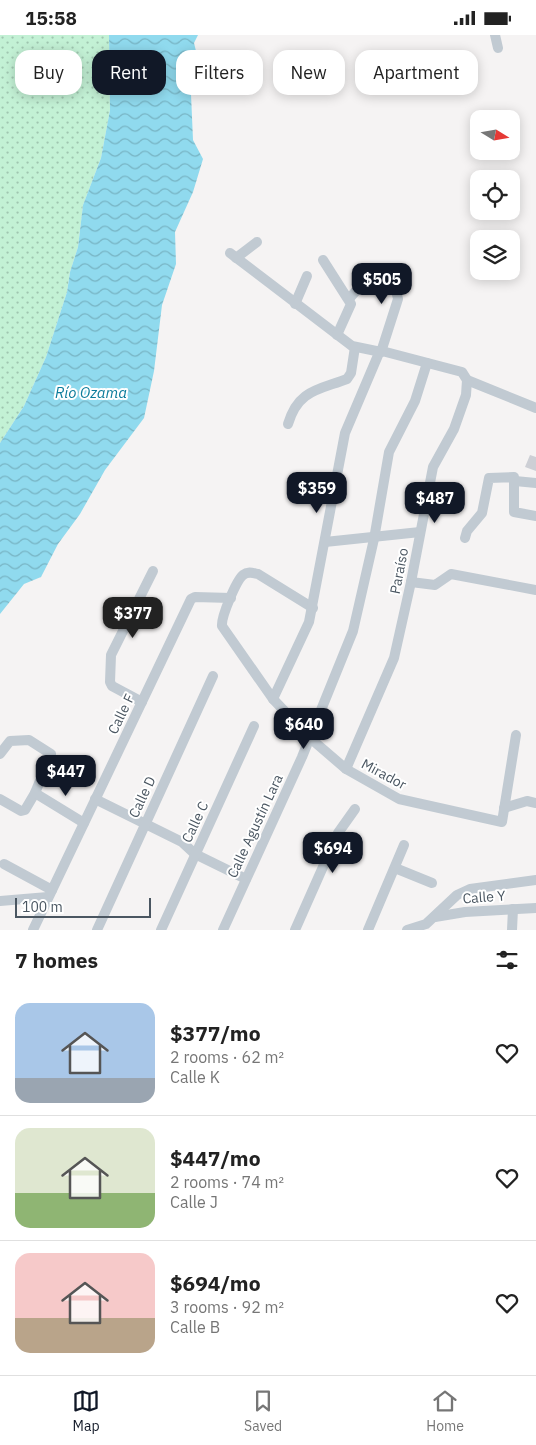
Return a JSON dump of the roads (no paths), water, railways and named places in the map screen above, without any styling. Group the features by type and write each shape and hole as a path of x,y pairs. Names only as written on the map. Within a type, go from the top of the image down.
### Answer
{"street":[{"path":"495,35 498,48"},
{"path":"257,242 233,255 295,304 355,347 459,370 466,375 468,380 536,408"},
{"path":"323,260 349,299 350,308 337,335"},
{"path":"295,304 307,277"},
{"path":"273,699 307,627 313,607 345,433 381,352 398,299 395,286 385,279 376,277 359,286 349,299"},
{"path":"288,423 295,406 305,394 347,379 351,373 355,347"},
{"name":"Calle Agustín Lara","path":"223,930 310,738 356,622 374,539 390,447 415,401 427,363"},
{"name":"Paraíso","path":"346,769 391,667 411,582 433,467 462,412 468,380"},
{"path":"464,538 467,531 482,513 488,479 513,477 515,481 536,483"},
{"path":"515,481 514,512 536,516"},
{"path":"325,543 374,539 420,532"},
{"path":"142,702 112,686 109,660 153,571"},
{"name":"Mirador","path":"313,607 258,574 248,573 241,577 222,617 222,626 273,699 310,738 346,769 398,799 501,822 504,808"},
{"path":"411,582 435,585 451,574 536,590"},
{"name":"Calle F","path":"33,930 191,599 195,597 231,598"},
{"name":"Calle D","path":"97,930 213,676"},
{"name":"Calle C","path":"161,930 254,726"},
{"path":"516,735 504,808 527,801 536,803"},
{"path":"0,754 10,741 27,740 50,752 51,757 35,793 23,811 0,799"},
{"path":"35,793 84,823"},
{"path":"96,799 182,842 195,854 246,879"},
{"path":"295,930 338,833 354,809"},
{"path":"368,930 404,845"},
{"path":"4,864 50,894"},
{"path":"395,867 432,883"},
{"path":"407,930 427,927 457,895 470,889 536,880"},
{"path":"0,901 50,894"},
{"name":"Calle Y","path":"435,917 465,912 536,908"},
{"path":"512,930 513,909"}],"water":[{"name":"Río Ozama","path":"109,35 198,35 194,43 196,50 176,50 176,95 191,95 193,140 203,159 193,192 175,232 176,264 162,305 154,371 144,418 105,470 80,514 58,544 41,577 24,584 0,614 0,443 24,406 46,357 67,292 70,272 78,247 83,205 101,158 110,110 110,95 166,95 166,50 109,50"}]}
